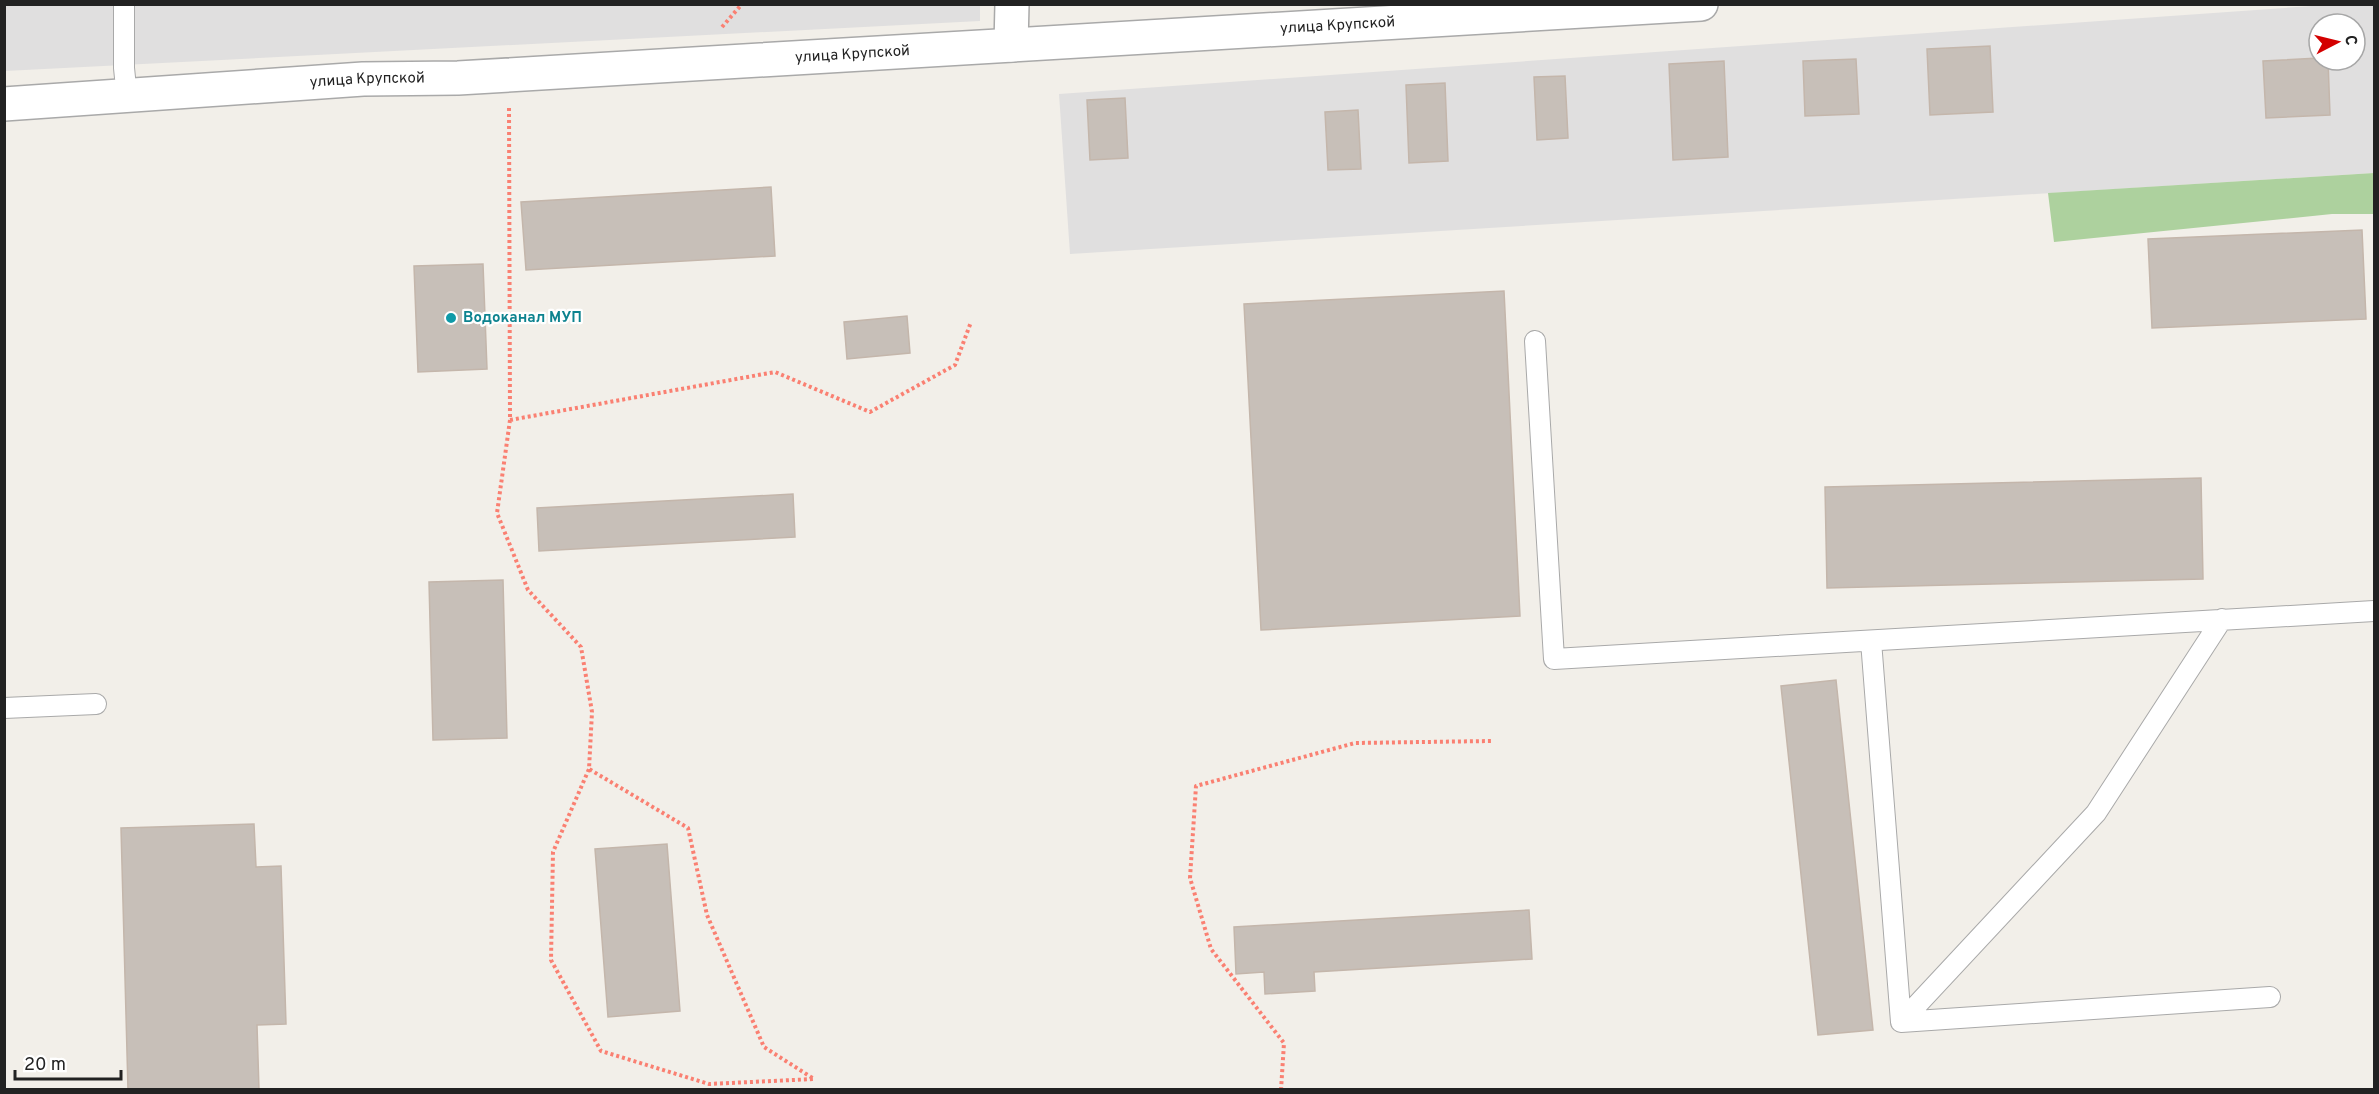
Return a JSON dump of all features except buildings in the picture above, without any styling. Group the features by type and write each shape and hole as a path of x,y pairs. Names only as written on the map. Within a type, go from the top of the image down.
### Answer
{"street":[{"path":"1011,45 1012,4"},
{"name":"улица Крупской","path":"4,104 363,79 509,75 1701,4"}],"lane":[{"path":"124,4 124,68 127,97"},
{"path":"1535,340 1554,659 2374,611"},
{"path":"1901,1022 2096,813 2222,619"},
{"path":"1871,641 1901,1022"},
{"path":"4,708 96,704"},
{"path":"1901,1022 2270,997"}],"path":[{"path":"509,75 510,420 497,513 528,590 581,647 592,712 589,768 553,852 551,960 601,1051 709,1084 814,1079 764,1047 707,915 688,828 589,768"},
{"path":"510,420 775,372 870,412 956,365 971,322"},
{"path":"1281,1089 1284,1043 1210,949 1190,878 1197,786 1355,743 1491,741"}],"shaded area":[{"path":"5,5 980,5 980,21 5,71"},
{"path":"2326,5 2374,5 2374,173 1070,254 1059,94"}],"green space":[{"path":"2374,173 2374,214 2332,214 2054,242 2048,193"}],"place":[{"name":"Водоканал МУП","path":"451,318"}]}
